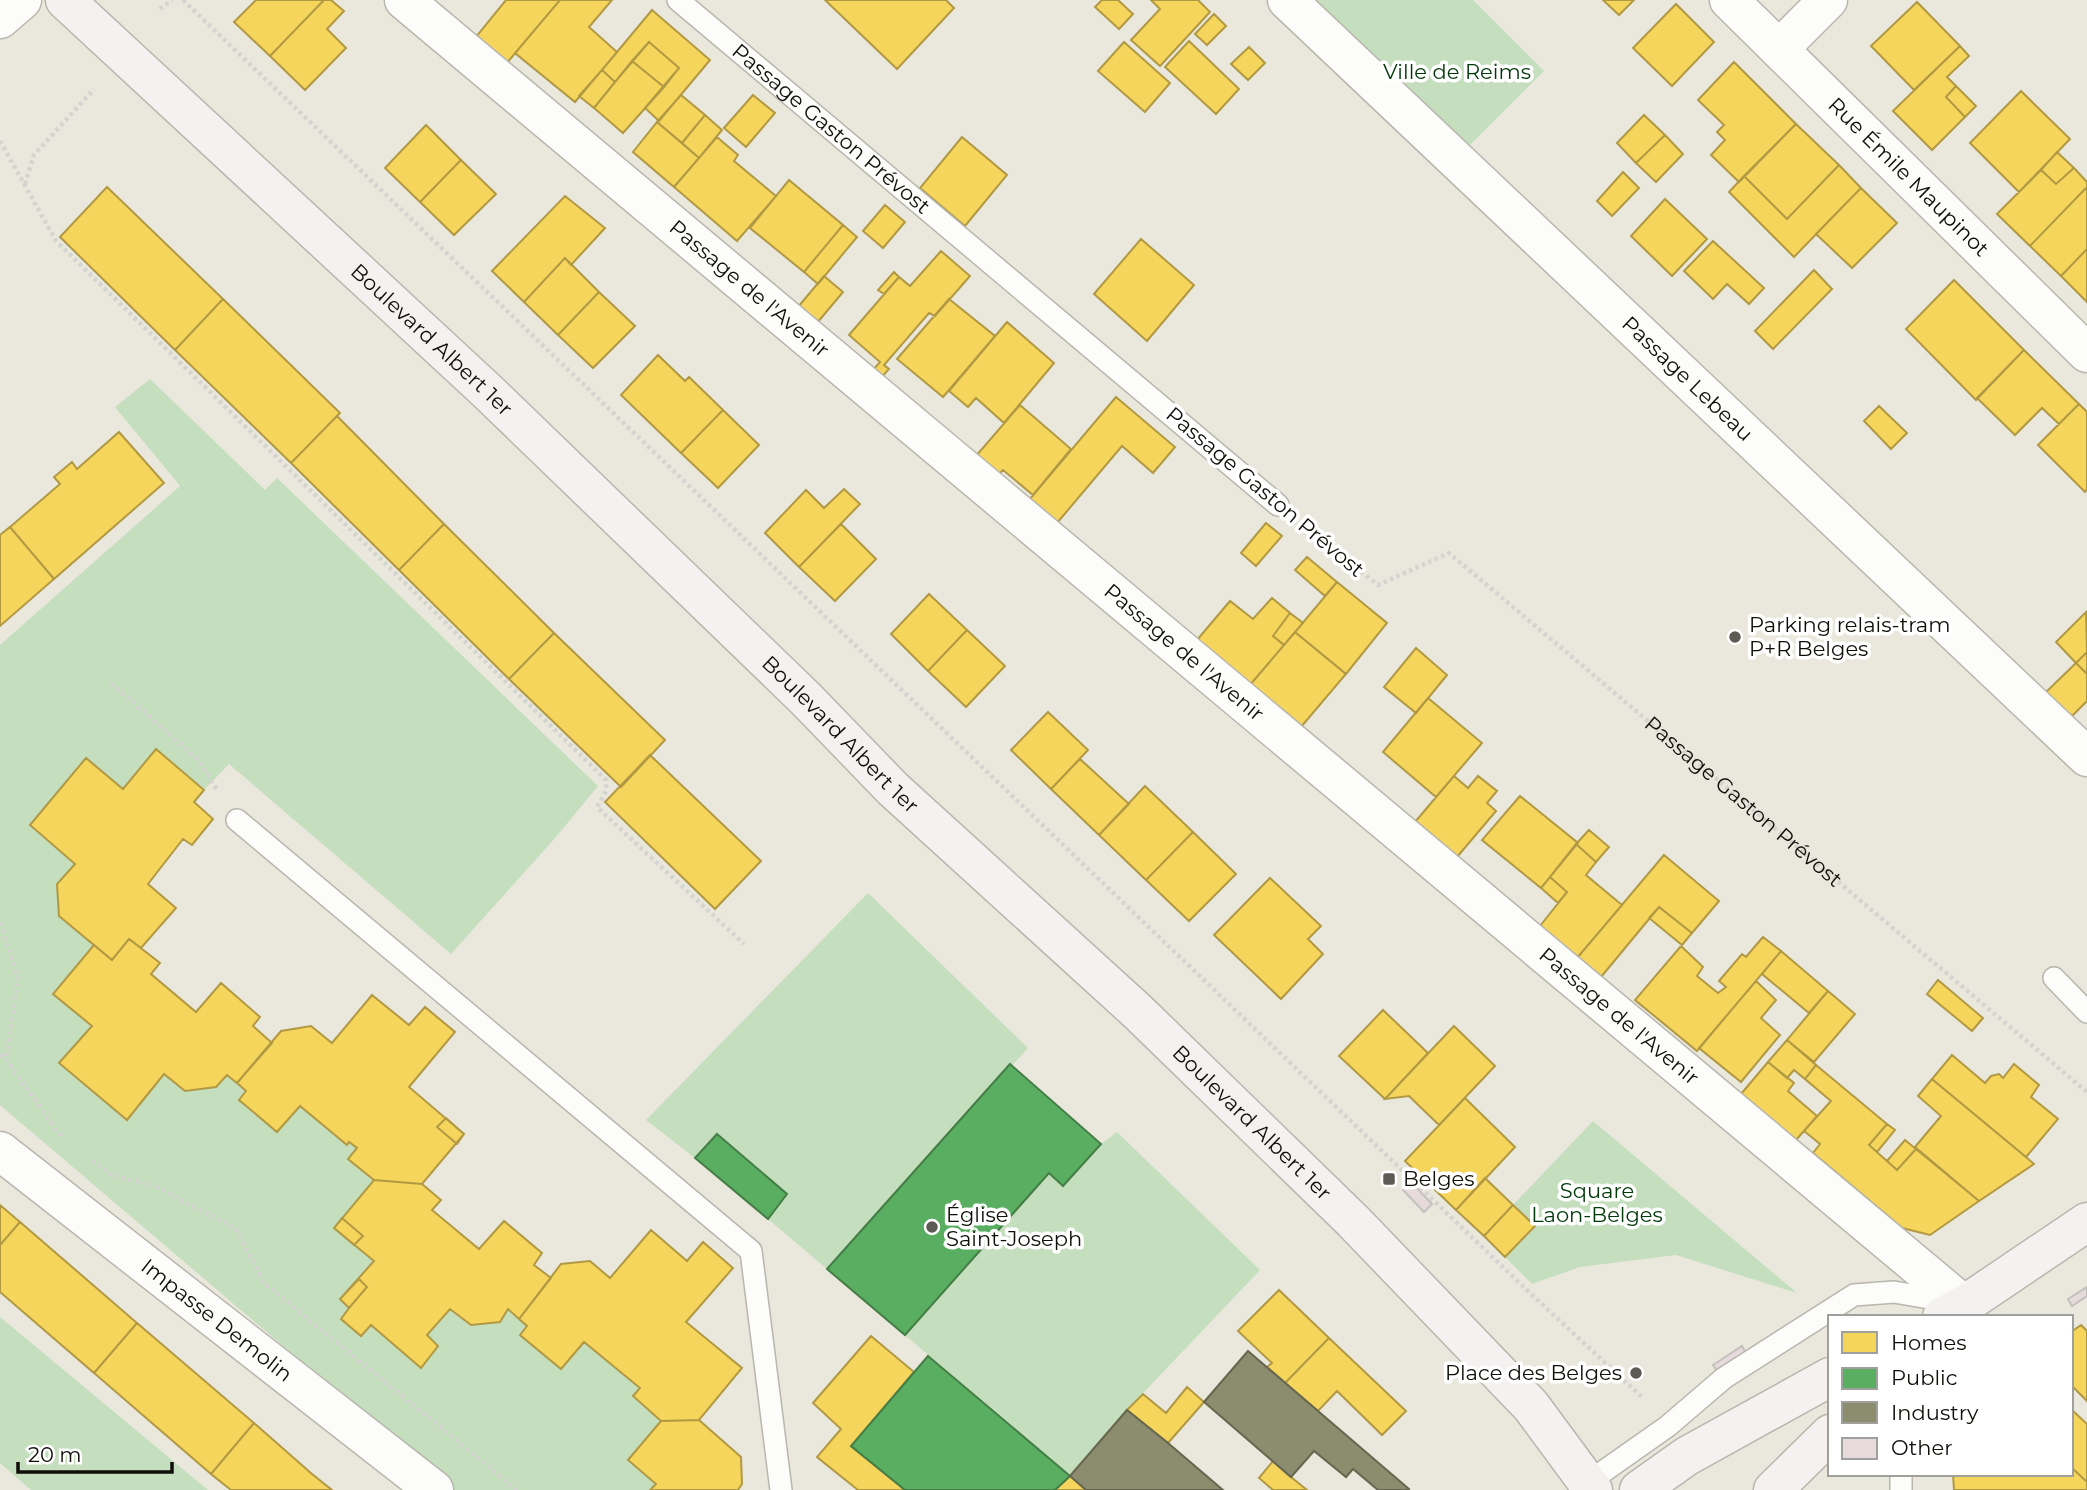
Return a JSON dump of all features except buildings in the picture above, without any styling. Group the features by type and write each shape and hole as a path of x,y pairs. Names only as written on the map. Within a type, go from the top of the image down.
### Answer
{"main road":[{"name":"Boulevard Albert 1er","path":"65,0 487,391 806,699 893,789 1137,1011 1353,1221 1531,1406 1587,1488"},
{"path":"1952,1313 2087,1222"},
{"path":"1639,1490 1687,1455 1828,1378"},
{"path":"1773,1490 1828,1436"}],"street":[{"path":"0,19 22,0"},
{"name":"Passage de l'Avenir","path":"404,0 1952,1313"},
{"name":"Passage Lebeau","path":"1287,0 2087,757"},
{"name":"Rue Émile Maupinot","path":"1730,0 2087,353"},
{"path":"1779,49 1828,0"},
{"name":"Impasse Demolin","path":"0,1152 434,1490"}],"lane":[{"name":"Passage Gaston Prévost","path":"678,0 1278,505"},
{"path":"237,820 751,1251 781,1490"},
{"path":"2054,978 2087,1012"},
{"path":"1587,1488 1668,1426 1724,1378 1854,1295 1894,1292 1952,1313"}],"path":[{"path":"160,9 172,0"},
{"path":"183,0 1531,1294 1647,1402 1668,1426"},
{"path":"25,184 34,155 125,54"},
{"path":"0,141 56,241 606,780 606,791 597,807 744,944"},
{"name":"Passage Gaston Prévost","path":"1278,505 1378,585 1449,553 2087,1092"},
{"path":"111,683 197,759 237,820"},
{"path":"0,923 18,977 6,1059"},
{"path":"0,1055 6,1059 62,1138 72,1145"},
{"path":"82,1153 113,1175 154,1186 235,1228 264,1283 517,1490"}],"green space":[{"name":"Ville de Reims","path":"1313,0 1473,0 1544,71 1455,160"},
{"path":"150,379 265,490 277,478 598,786 451,954 229,764 204,790 156,749 123,789 86,758 30,825 75,864 57,884 94,945 53,994 92,1026 59,1063 126,1120 164,1074 185,1091 216,1087 227,1075 246,1091 239,1101 276,1132 300,1106 347,1144 349,1142 357,1148 349,1159 374,1180 334,1228 374,1261 340,1299 349,1308 341,1319 361,1335 371,1325 420,1368 438,1346 427,1335 450,1309 471,1325 499,1322 508,1309 527,1326 520,1335 561,1368 584,1342 640,1388 633,1397 661,1421 628,1460 656,1484 650,1490 452,1490 0,1105 0,645 180,486 115,407"},
{"path":"868,893 1028,1048 827,1269 768,1219 787,1194 717,1134 695,1158 646,1120"},
{"name":"Square Laon-Belges","path":"1593,1121 1797,1293 1676,1255 1580,1267 1532,1284 1505,1257 1535,1226 1513,1205"},
{"path":"1117,1132 1260,1270 1127,1410 1070,1476 905,1335 1049,1173 1063,1186 1101,1144"},
{"path":"0,1317 208,1490 31,1490 0,1463"}],"place":[{"name":"Parking relais-tram P+R Belges","path":"1735,637"},
{"name":"Belges","path":"1389,1179"},
{"name":"Église Saint-Joseph","path":"932,1227"},
{"name":"Place des Belges","path":"1636,1373"}]}
